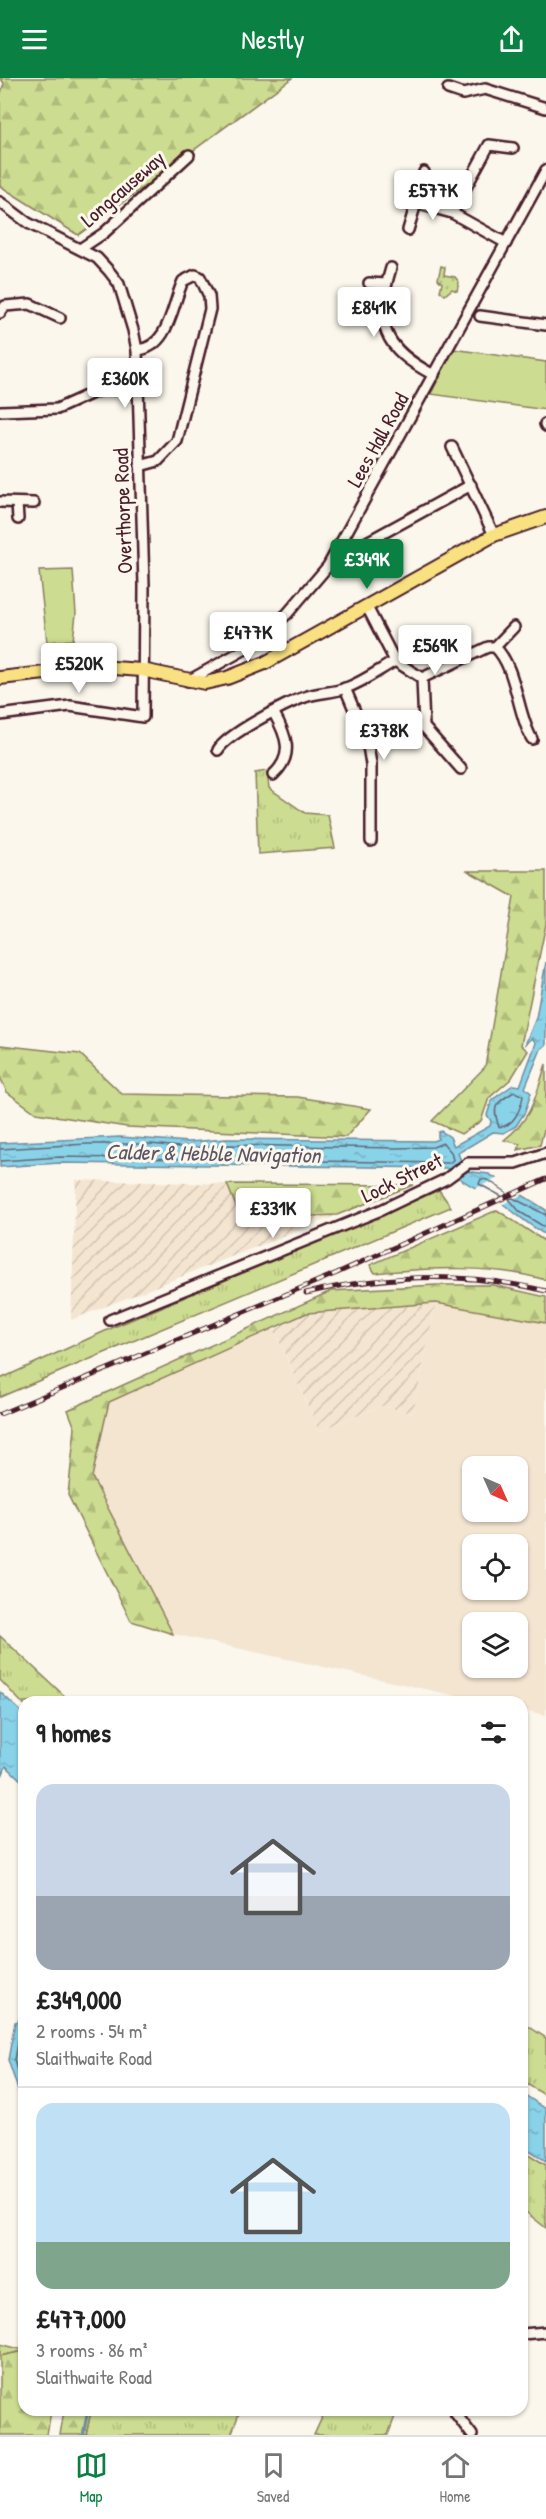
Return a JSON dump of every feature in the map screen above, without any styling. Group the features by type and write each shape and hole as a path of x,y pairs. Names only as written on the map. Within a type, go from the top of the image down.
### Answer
{"main road":[{"path":"0,678 99,667 142,670 205,683 227,678 265,663 494,535 546,517"}],"street":[{"path":"448,89 463,94 485,89 542,106"},
{"path":"452,213 489,145 513,147"},
{"name":"Longcauseway","path":"80,249 104,233 189,156"},
{"name":"Lees Hall Road","path":"188,681 249,647 287,614 328,566 546,170"},
{"path":"408,230 424,172"},
{"name":"Overthorpe Road","path":"0,202 28,223 97,258 119,284 133,330 136,350 144,585 143,717 70,706 0,715"},
{"path":"416,202 452,213 506,243"},
{"path":"391,268 386,284 383,319 390,341 405,359 434,375"},
{"path":"136,350 146,350 157,342 165,330 183,281 195,275 200,277 208,296 210,309 177,441 158,461 140,466"},
{"path":"369,283 386,284"},
{"path":"0,313 6,306 30,304 60,318"},
{"path":"480,316 546,325"},
{"path":"0,411 57,409 97,391 109,389 138,392"},
{"path":"453,447 494,535"},
{"path":"367,542 471,485"},
{"path":"0,502 34,502"},
{"path":"17,503 18,519"},
{"path":"367,608 395,661 422,678"},
{"path":"422,678 488,647 495,647 514,627"},
{"path":"495,647 514,689 526,729 532,740"},
{"path":"218,750 223,741 241,729 305,697 345,688 395,661"},
{"path":"422,678 424,727 461,770"},
{"path":"345,688 367,740 371,764 370,841"},
{"path":"273,775 280,769 287,747 287,739 274,713"},
{"name":"Lock Street","path":"110,1320 381,1210 446,1179 468,1164 516,1163 546,1153"},
{"path":"528,2334 546,2332"},
{"path":"458,2416 472,2435"}],"shaded area":[{"path":"76,1180 227,1184 241,1219 337,1215 71,1320"},
{"path":"436,1303 546,1323 546,1715 528,1711 528,1696 457,1696 173,1634 92,1477 109,1402 273,1328 319,1431 382,1406 413,1413"},
{"path":"436,1303 413,1413 382,1406 319,1431 274,1330 307,1313"}],"green space":[{"path":"0,78 292,78 78,235 0,186 0,96 4,83"},
{"path":"441,266 445,267 444,275 455,277 459,282 457,291 452,289 445,295 440,291 442,283 438,279"},
{"path":"453,349 546,362 546,410 431,394"},
{"path":"73,570 76,614 73,640 47,642 39,571"},
{"path":"267,771 269,788 305,813 328,815 335,848 258,854 255,773"},
{"path":"468,871 546,871 546,924 521,1045 528,1051 511,1079 489,1098 481,1121 461,1134 432,1121 485,1067 514,897"},
{"path":"0,1045 80,1054 122,1094 298,1097 371,1109 346,1137 127,1127 36,1113 7,1092 0,1077"},
{"path":"546,1064 546,1122 540,1145 518,1150 520,1144 504,1140 514,1132 532,1106"},
{"path":"227,1184 413,1185 337,1215 241,1219"},
{"path":"439,1190 451,1207 0,1397 0,1379 114,1327"},
{"path":"497,1210 546,1242 546,1280 482,1269 375,1273 370,1265"},
{"path":"436,1285 493,1285 546,1297 546,1323 436,1303 307,1313 109,1402 92,1477 173,1634 131,1621 68,1495 75,1428 68,1410 331,1291"},
{"path":"0,1636 65,1696 18,1696 18,1699 0,1680"},
{"path":"528,2026 546,2038 546,2096 528,2085"},
{"path":"528,2154 546,2165 546,2228 528,2214"},
{"path":"0,2344 18,2348 18,2352 0,2356"},
{"path":"18,2352 18,2416 50,2416 47,2435 0,2435 0,2356"},
{"path":"63,2416 90,2416 86,2435 60,2435"},
{"path":"90,2416 238,2416 231,2435 86,2435"},
{"path":"322,2416 395,2416 388,2435 314,2435"}],"water":[{"name":"Calder & Hebble Navigation","path":"546,962 546,1045 541,1049 525,1088 531,1093 525,1112 516,1126 504,1133 493,1132 458,1153 465,1171 489,1174 546,1210 546,1235 503,1204 459,1179 446,1168 60,1163 0,1167 0,1143 120,1137 189,1142 226,1139 433,1141 438,1139 438,1132 441,1131 450,1137 454,1146 490,1126 491,1121 487,1115 492,1100 513,1085 520,1086 536,1043 532,1038 525,1045 536,1018"},
{"path":"0,1692 18,1708 18,1777 6,1766 3,1774 0,1762"},
{"path":"18,2021 18,2089 8,2060 15,2022"},
{"path":"528,2097 546,2109 546,2161 528,2149"}],"pier":[{"path":"500,1177 524,1194 499,1206 472,1190"}],"waterway":[{"path":"83,2435 87,2416"}],"railway":[{"path":"0,1414 337,1273 546,1179"},
{"path":"306,1293 366,1282 426,1277 486,1280 546,1291"}]}
